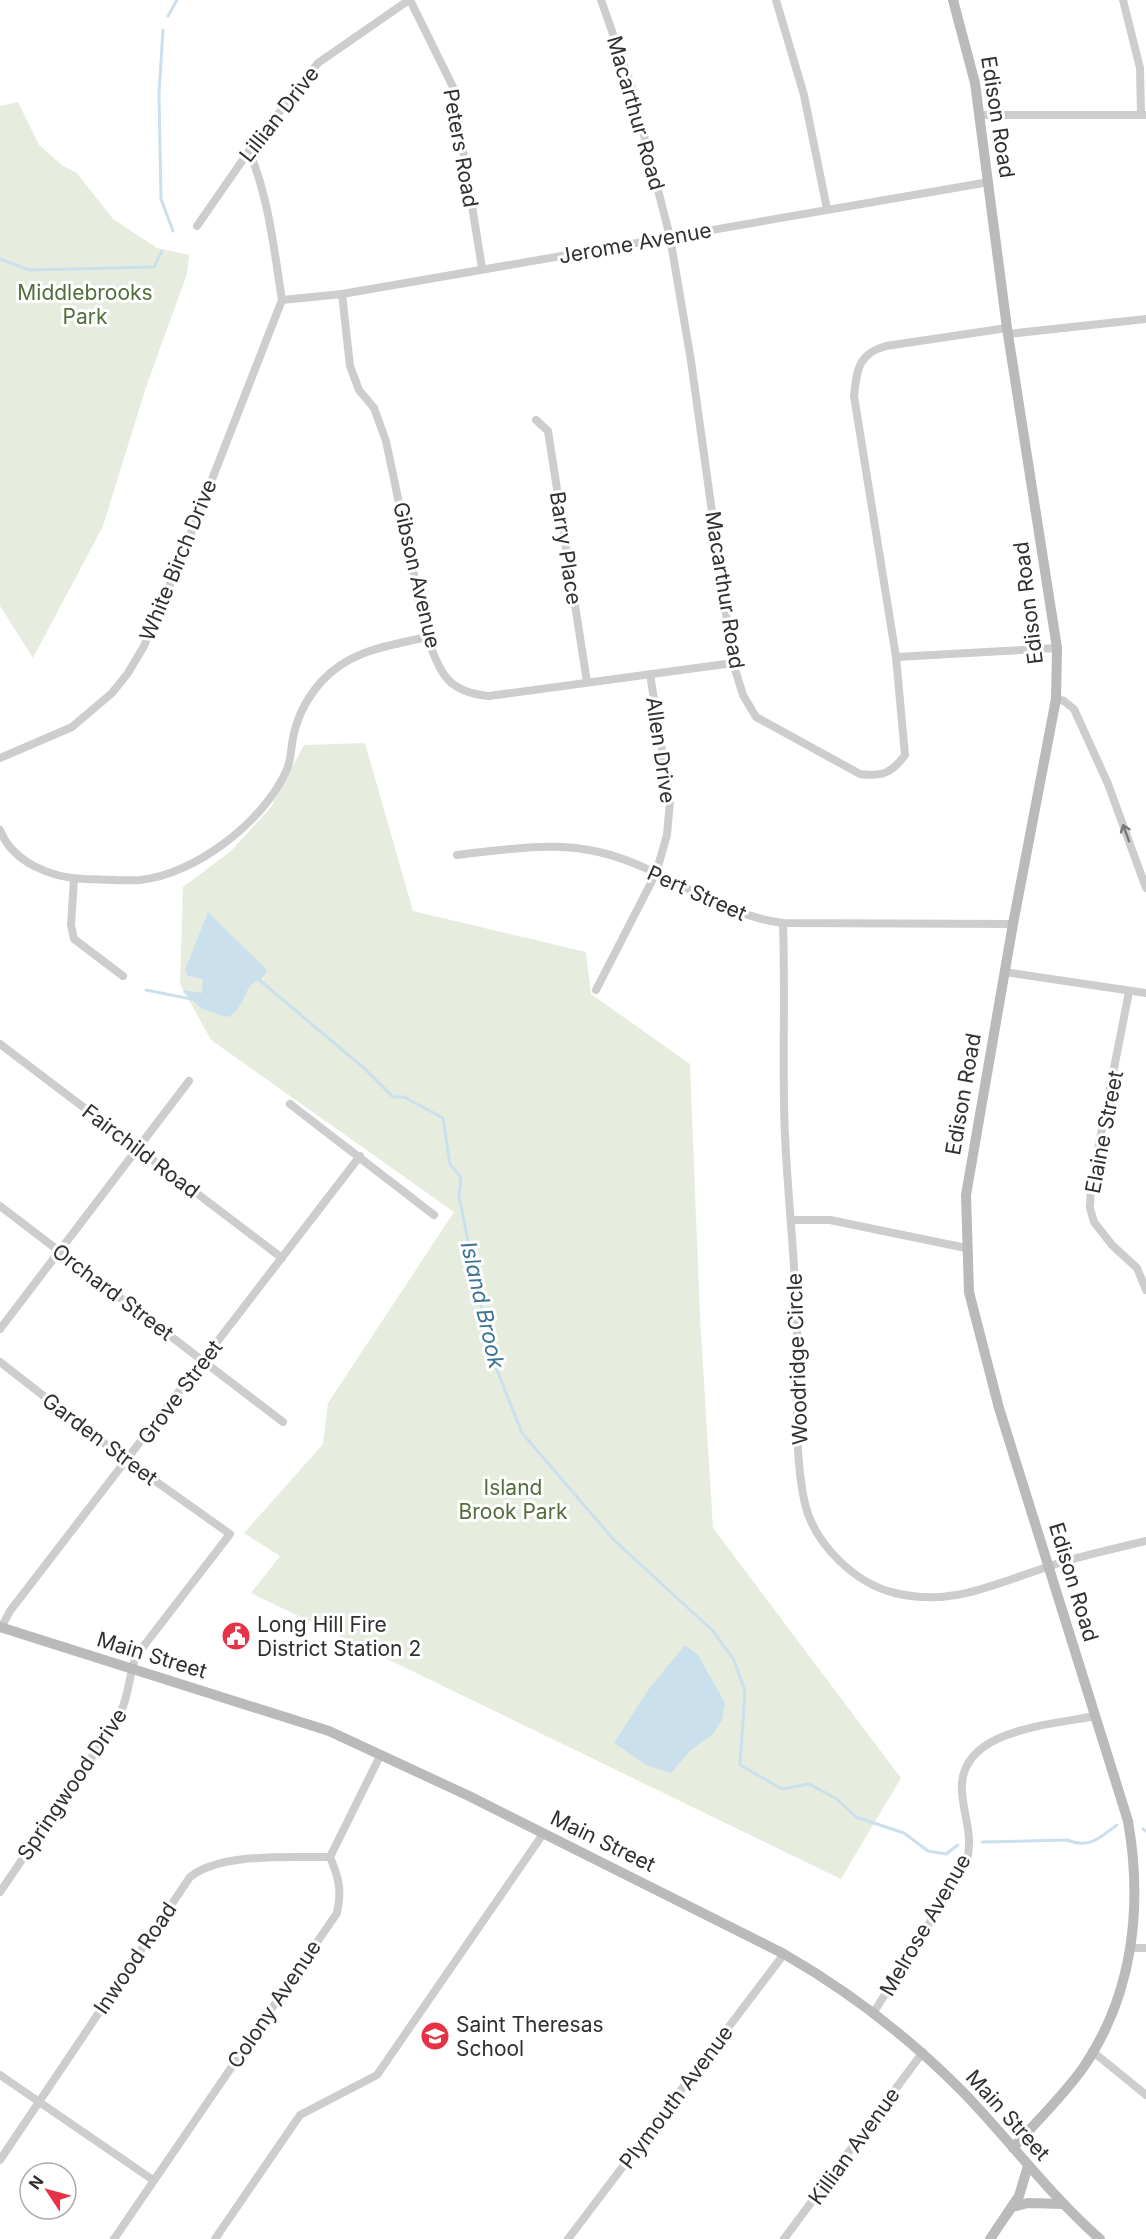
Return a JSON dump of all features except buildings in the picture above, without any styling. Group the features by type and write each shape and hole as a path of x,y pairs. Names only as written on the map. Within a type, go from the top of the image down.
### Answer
{"street":[{"name":"Lillian Drive","path":"197,226 249,151 318,63 410,0"},
{"name":"Peters Road","path":"410,0 453,87 482,268"},
{"name":"Macarthur Road","path":"601,0 632,88 670,237 691,361 733,663 743,694 756,717 860,774 878,776 894,770 905,755 896,657 854,396 859,366 870,350 1008,331 1146,319"},
{"path":"776,0 804,95 826,209"},
{"name":"Edison Road","path":"953,0 968,48 980,115 1008,331 1057,648 1056,699 1004,972 966,1195 969,1292 981,1346 1128,1821 1134,1852 1135,1907 1131,1948 1124,1982 1082,2069 1013,2148"},
{"path":"980,115 1144,116 1140,68 1123,0"},
{"path":"249,151 259,174 282,300"},
{"name":"Jerome Avenue","path":"282,300 342,294 989,182"},
{"name":"Gibson Avenue","path":"342,294 350,366 359,390 374,408 386,441 428,637 439,667 451,685 468,694 520,694 587,682 733,663"},
{"name":"White Birch Drive","path":"0,758 72,727 112,693 128,673 144,646 186,546 282,300"},
{"name":"Barry Place","path":"536,420 548,431 587,682"},
{"path":"0,830 4,839 25,861 53,875 74,879 142,880 209,855 239,832 271,794 287,769 294,735 304,704 322,681 349,658 370,649 428,637"},
{"path":"896,657 1057,648"},
{"name":"Allen Drive","path":"596,990 656,873 668,835 670,801 650,674"},
{"path":"1056,699 1064,701 1074,710 1108,784 1146,888"},
{"name":"Pert Street","path":"457,855 545,846 601,852 656,873 730,910 760,920 783,923 1013,924"},
{"path":"74,879 71,924 74,939 123,976"},
{"name":"Woodridge Circle","path":"783,923 784,1105 797,1322 799,1443 805,1505 815,1528 835,1557 864,1581 894,1593 931,1598 976,1593 1048,1566 1146,1541"},
{"path":"1004,972 1146,993"},
{"name":"Elaine Street","path":"1129,992 1091,1185 1090,1208 1094,1222 1112,1245 1137,1268 1146,1290"},
{"name":"Fairchild Road","path":"0,1044 282,1258"},
{"path":"0,1329 189,1081"},
{"path":"290,1104 360,1155 434,1215"},
{"name":"Grove Street","path":"1,1628 10,1611 360,1155"},
{"name":"Orchard Street","path":"0,1206 284,1422"},
{"path":"791,1220 830,1220 966,1248"},
{"name":"Garden Street","path":"0,1362 127,1461 230,1534 136,1656 131,1670"},
{"name":"Main Street","path":"1,1628 329,1731 381,1754 784,1954 829,1980 874,2012 922,2052 966,2095 1028,2166 1100,2239"},
{"name":"Springwood Drive","path":"0,1892 117,1720 127,1701 131,1670"},
{"name":"Melrose Avenue","path":"874,2012 966,1864 971,1845 961,1790 966,1767 978,1749 998,1737 1095,1716"},
{"path":"330,1857 381,1754"},
{"path":"215,2239 300,2115 375,2077 396,2050 543,1834"},
{"name":"Inwood Road","path":"0,2160 190,1876 200,1869 222,1862 330,1857"},
{"name":"Colony Avenue","path":"114,2239 337,1913 341,1896 340,1880 330,1857"},
{"path":"1131,1948 1146,1948"},
{"name":"Plymouth Avenue","path":"570,2239 784,1954"},
{"name":"Killian Avenue","path":"784,2239 922,2052"},
{"path":"1092,2052 1146,2095"},
{"path":"0,2075 153,2180"},
{"path":"990,2239 1012,2207 1028,2166"},
{"path":"1012,2207 1028,2203 1064,2204"}],"green space":[{"name":"Middlebrooks Park","path":"18,102 39,145 63,166 77,173 113,219 157,248 189,255 187,274 146,387 103,526 33,658 0,606 0,106"},
{"name":"Island Brook Park","path":"365,743 413,911 586,952 591,994 690,1064 700,1317 713,1528 901,1778 841,1879 251,1593 280,1556 244,1533 323,1444 328,1403 454,1212 211,1040 180,984 183,887 231,851 271,807 304,745"}],"water":[{"path":"208,912 267,970 264,976 250,986 235,1012 227,1017 202,1009 183,992 184,990 202,993 203,979 188,976 185,970"},
{"path":"685,1645 698,1655 725,1703 722,1720 713,1734 690,1751 671,1773 646,1765 614,1743 648,1690"}],"waterway":[{"path":"168,16 177,0"},
{"path":"163,30 159,94 161,199 173,231"},
{"path":"0,259 29,270 154,267 162,251"},
{"name":"Island Brook","path":"257,978 365,1069 393,1097 404,1097 443,1118 450,1164 461,1177 459,1196 491,1355 522,1433 614,1540 713,1631 734,1660 745,1691 740,1765 782,1789 809,1784 837,1799 856,1817 904,1833 928,1851 946,1854 958,1845"},
{"name":"Island Brook","path":"146,990 191,999"},
{"name":"Island Brook","path":"982,1842 1067,1840 1088,1843 1117,1825"}],"place":[{"name":"Long Hill Fire District Station 2","path":"236,1636"},
{"name":"Saint Theresas School","path":"435,2036"}]}
